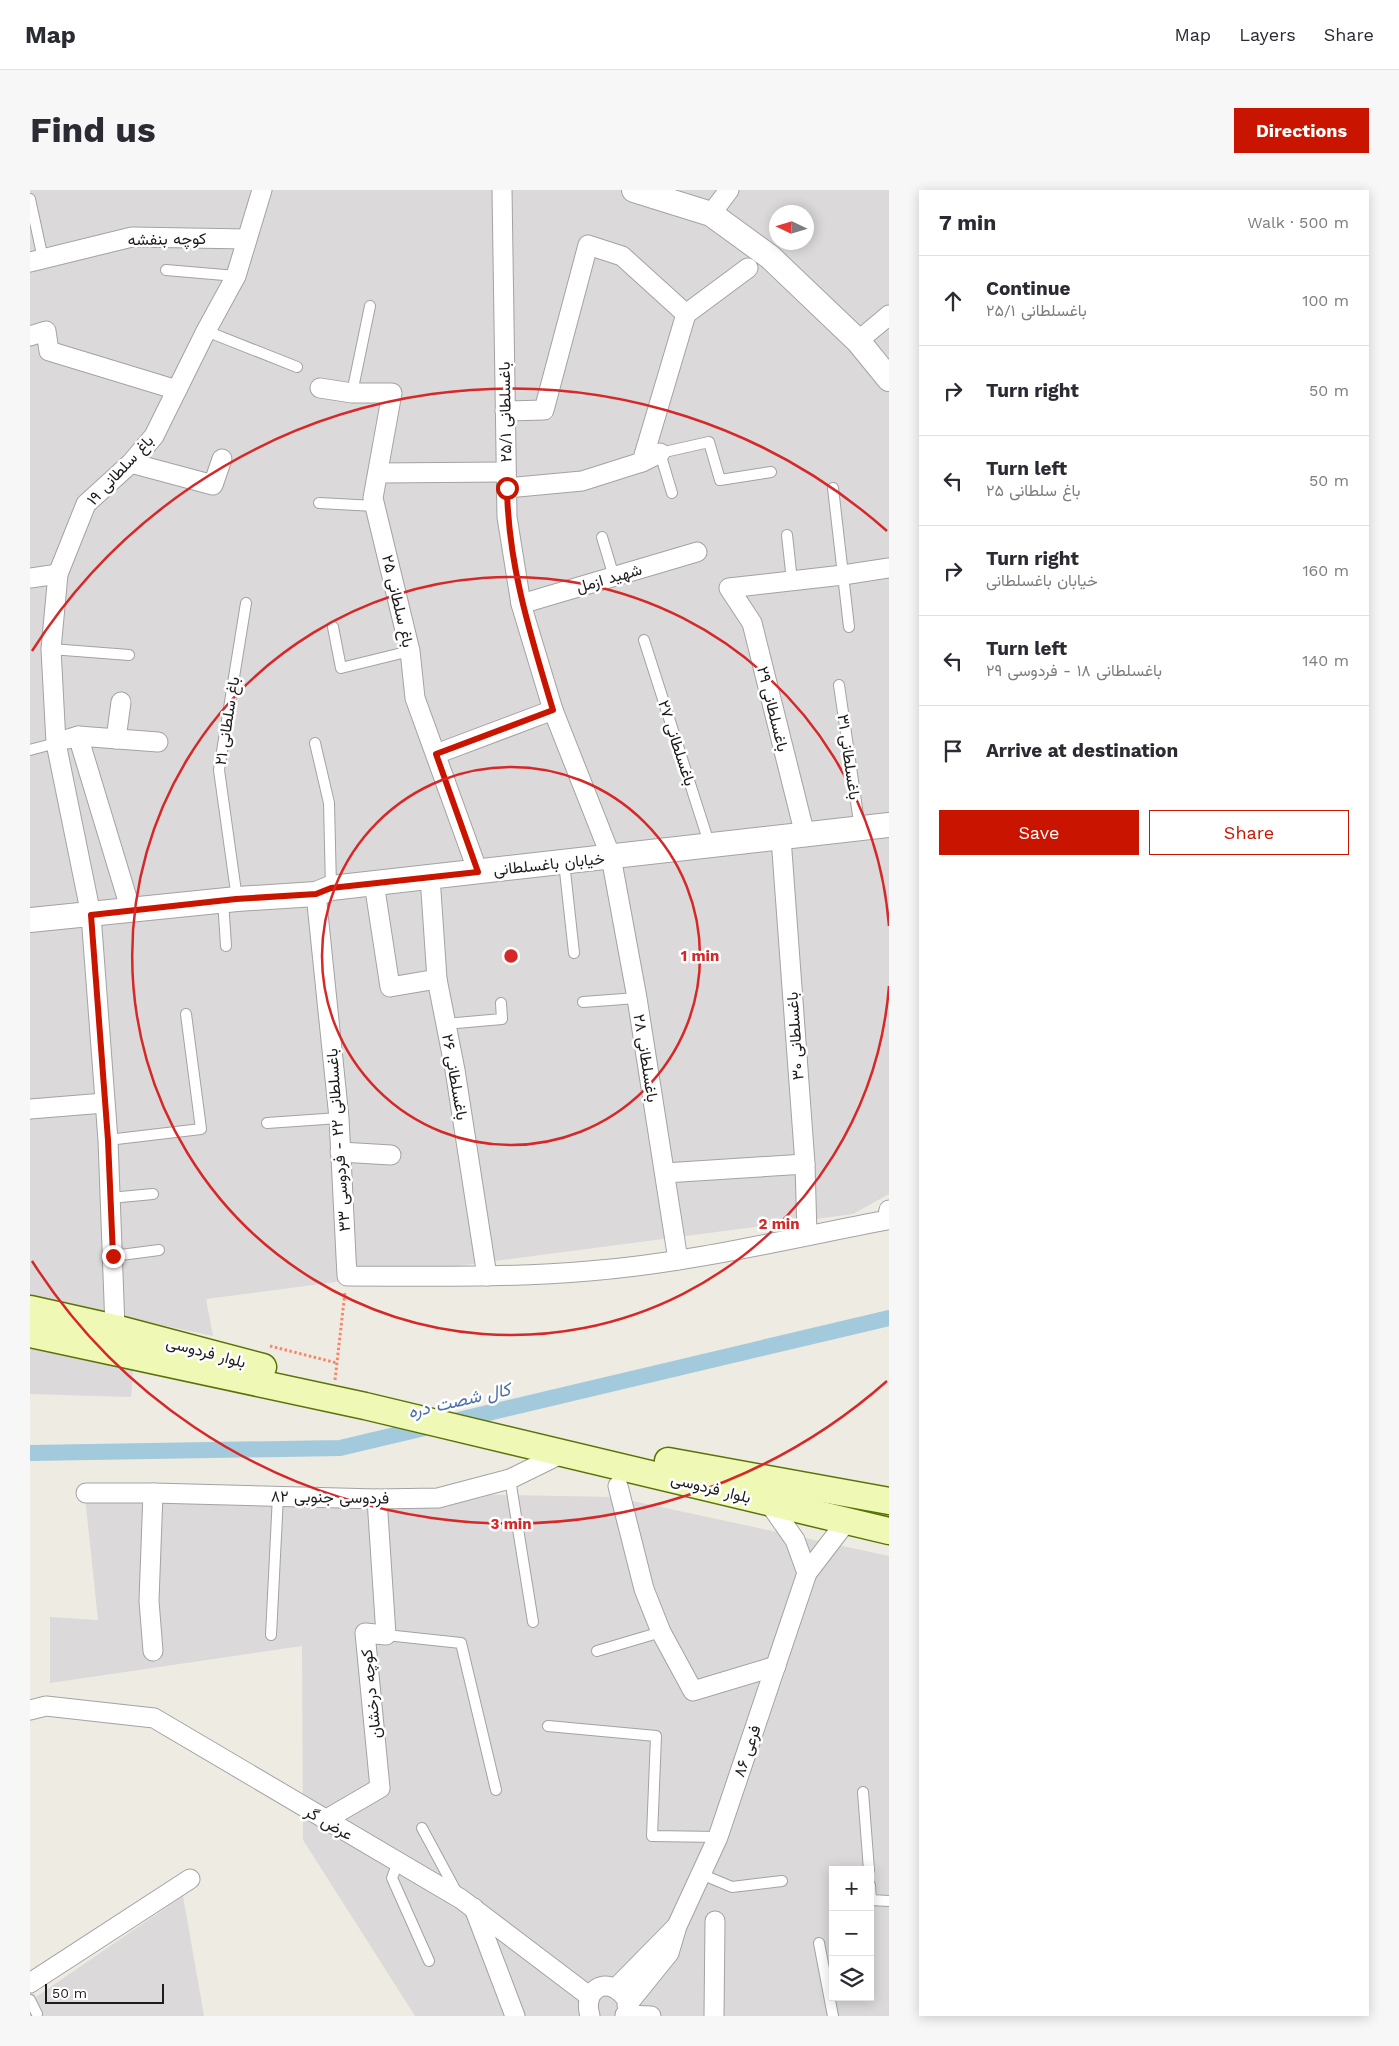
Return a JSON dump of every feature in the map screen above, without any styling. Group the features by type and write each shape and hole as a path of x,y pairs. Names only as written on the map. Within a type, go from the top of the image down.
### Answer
{"main road":[{"name":"بلوار فردوسی","path":"30,1309 115,1328 334,1386 373,1402"},
{"name":"بلوار فردوسی","path":"30,1334 373,1402"},
{"path":"373,1402 535,1440"},
{"name":"بلوار فردوسی","path":"535,1440 565,1452 889,1531"},
{"name":"بلوار فردوسی","path":"535,1440 889,1501"}],"street":[{"name":"باغ سلطانی ۱۹","path":"115,1328 108,1140 91,915 56,743 51,649 58,574 86,504 131,464 154,436 206,331 236,276 262,190"},
{"name":"باغسلطانی ۲۵/۱","path":"502,190 507,517 521,604 553,710 611,857"},
{"path":"634,190 711,214 770,258 858,341 889,379"},
{"path":"711,214 729,190"},
{"name":"کوچه بنفشه","path":"36,261 132,237 247,239"},
{"path":"505,411 544,410 588,245 622,256 686,314"},
{"path":"642,462 686,314 748,268"},
{"path":"858,341 889,315"},
{"path":"30,336 46,330 50,351 177,390"},
{"name":"باغ سلطانی ۲۵","path":"320,388 352,393 392,393 373,498 410,651 415,698 478,872"},
{"path":"378,473 507,480 582,481 642,462 660,453"},
{"path":"131,464 212,485 222,459"},
{"name":"شهید ازمل","path":"521,604 697,552"},
{"path":"792,581 889,568"},
{"path":"30,578 58,574"},
{"name":"باغسلطانی ۲۹","path":"792,581 729,588 752,624 805,835"},
{"path":"116,739 121,702"},
{"path":"436,754 553,710"},
{"path":"78,736 131,911"},
{"path":"56,743 78,736 158,742"},
{"name":"خیابان باغسلطانی","path":"30,920 323,891 374,883 889,825"},
{"name":"باغسلطانی ۳۰","path":"781,838 805,1164 807,1235"},
{"name":"باغسلطانی ۲۸","path":"611,857 636,998 678,1260"},
{"name":"باغسلطانی ۲۶","path":"430,877 437,979 455,1070 487,1276"},
{"path":"374,883 390,987 437,979"},
{"name":"باغسلطانی ۲۲ - فردوسی ۳۳","path":"323,891 347,1276"},
{"path":"30,1109 104,1103"},
{"path":"340,1152 391,1156"},
{"path":"665,1173 805,1164"},
{"path":"347,1276 487,1276 589,1272 678,1260 887,1220 889,1210"},
{"name":"فردوسی جنوبی ۸۲","path":"86,1494 153,1493 377,1499 438,1498 510,1479 565,1452"},
{"path":"618,1486 644,1589 661,1632 693,1691 776,1666"},
{"path":"153,1493 150,1601 153,1651"},
{"name":"کوچه درخشان","path":"325,1820 380,1788 365,1633 386,1635 377,1499"},
{"path":"769,1503 795,1540 807,1572"},
{"name":"فرعی ۸۶","path":"677,1926 718,1837 807,1572 846,1522"},
{"name":"عرض گر","path":"38,1708 154,1718 467,1904 589,1996"},
{"path":"30,1983 190,1879"},
{"path":"467,1904 515,2016"},
{"path":"714,2016 715,1922"},
{"path":"616,1988 677,1926"},
{"path":"625,2012 669,1954 677,1926"},
{"path":"590,2016 587,2007 589,1996 596,1989 606,1986 616,1988 623,1995 625,2012"},
{"path":"625,2012 651,2016"}],"lane":[{"path":"30,199 36,261"},
{"path":"166,270 236,276"},
{"path":"352,393 370,306"},
{"path":"206,331 297,367"},
{"path":"672,493 660,453 709,442 720,480 771,472"},
{"path":"833,488 849,627"},
{"path":"319,503 375,506"},
{"path":"787,536 792,581"},
{"path":"602,537 614,577"},
{"name":"باغ سلطانی ۲۱","path":"226,946 230,900 219,770 246,603"},
{"path":"333,628 340,668 410,651"},
{"name":"باغسلطانی ۲۷","path":"644,640 710,846"},
{"path":"51,649 128,655"},
{"name":"باغسلطانی ۳۱","path":"839,685 860,829"},
{"path":"315,742 329,803 323,891"},
{"path":"30,750 56,743"},
{"path":"564,862 574,953"},
{"path":"583,1002 636,998"},
{"path":"445,1024 502,1019 501,1003"},
{"path":"108,1140 201,1130 186,1014"},
{"path":"267,1123 338,1118"},
{"path":"110,1198 153,1194"},
{"path":"113,1256 159,1250"},
{"path":"510,1479 533,1622"},
{"path":"271,1635 278,1496"},
{"path":"597,1651 661,1632"},
{"path":"386,1635 461,1643 496,1790"},
{"path":"548,1726 656,1736 652,1836 718,1837"},
{"path":"863,1792 869,1866"},
{"path":"422,1828 467,1904"},
{"path":"398,1862 392,1878 429,1962"},
{"path":"701,1874 732,1887 782,1881"},
{"path":"874,1900 889,1901"},
{"path":"820,1943 833,2016"},
{"path":"30,2000 37,2014"}],"path":[{"path":"334,1386 347,1276"}],"shaded area":[{"path":"30,190 889,190 889,1194 853,1214 206,1299 213,1336 137,1320 131,1397 30,1394"},
{"path":"84,1487 614,1497 889,1556 889,2016 415,2016 303,1840 302,1646 50,1683 50,1617 98,1620"},
{"path":"183,1896 204,2016 30,2016 30,1981 36,1997"}],"waterway":[{"name":"کال شصت دره","path":"30,1453 340,1448 889,1318"}],"route":[{"path":"113,1256 108,1140 91,915 236,899 316,894 331,888 478,872 436,754 553,710 521,604 507,517 507,488"}]}
